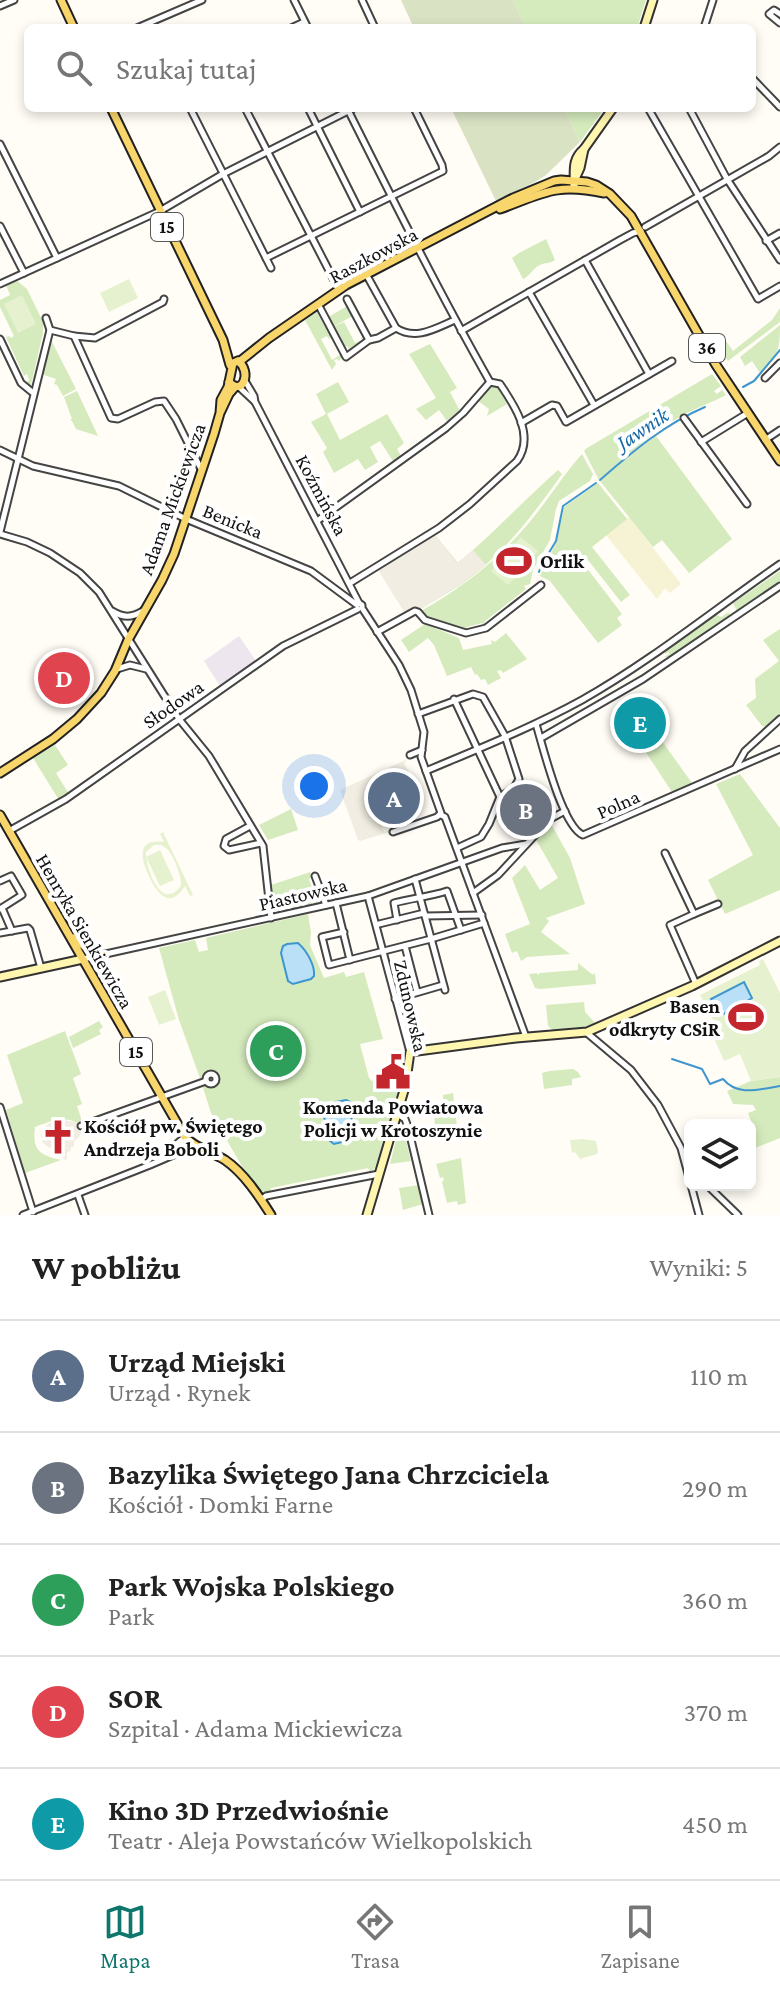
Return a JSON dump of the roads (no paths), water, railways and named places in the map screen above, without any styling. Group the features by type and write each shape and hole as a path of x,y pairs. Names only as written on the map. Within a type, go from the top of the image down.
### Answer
{"main road":[{"path":"61,0 72,24"},
{"name":"15","path":"113,112 238,365 237,384"},
{"name":"Raszkowska","path":"238,365 274,340 281,330 366,274 529,190 561,180 574,184"},
{"name":"36","path":"574,184 587,182 596,185 619,201 639,229 716,365 780,461"},
{"name":"Raszkowska","path":"483,215 574,184"},
{"name":"36","path":"574,184 610,194"},
{"name":"15","path":"237,384 238,365"},
{"name":"Adama Mickiewicza","path":"0,773 53,739 77,719 101,693 115,671 128,640 170,564 220,413 237,384"},
{"name":"Henryka Sienkiewicza","path":"0,815 161,1097 189,1140"},
{"path":"68,934 95,954 102,955"},
{"path":"189,1140 230,1164 271,1215"}],"street":[{"path":"0,6 14,0"},
{"path":"151,24 202,0"},
{"path":"294,0 306,24"},
{"path":"362,0 373,24"},
{"path":"645,24 653,0"},
{"path":"705,24 713,0"},
{"path":"780,14 774,10 769,14 780,23"},
{"path":"756,82 780,107"},
{"path":"192,112 271,268"},
{"path":"247,112 339,290"},
{"path":"310,112 360,212"},
{"path":"0,284 160,211 267,150 344,112"},
{"path":"350,583 439,528 497,481 522,454 525,443 521,423 500,384 490,382 455,320 351,112"},
{"path":"266,258 443,171 416,112"},
{"path":"574,184 584,149 610,112"},
{"path":"650,112 758,299 780,286"},
{"path":"691,112 727,179 780,260"},
{"path":"0,144 57,258"},
{"path":"461,331 780,147"},
{"path":"561,180 576,169"},
{"path":"576,169 587,182"},
{"path":"0,226 24,273"},
{"path":"766,241 780,233"},
{"path":"585,260 649,374"},
{"path":"366,274 396,328 402,332 420,334 455,320"},
{"path":"529,292 594,405"},
{"path":"50,330 95,338 164,299"},
{"path":"347,299 369,340"},
{"path":"318,304 346,357 369,340 396,328"},
{"path":"46,318 50,330 0,533 39,548 69,565 99,592 179,719 209,756 261,843 271,918"},
{"path":"74,336 111,418 118,419 164,401 202,470"},
{"path":"0,339 21,383 33,393"},
{"path":"521,423 552,405 557,406 566,422 672,361"},
{"path":"765,378 780,363"},
{"path":"317,521 446,428 490,382"},
{"name":"Koźmińska","path":"237,384 254,396 359,606 404,675 424,732 421,757 526,1037"},
{"path":"701,442 748,413"},
{"path":"684,418 747,504"},
{"path":"765,440 780,430"},
{"name":"Benicka","path":"0,450 33,466 119,486 186,519 311,571 359,606"},
{"path":"426,771 536,724 586,698 780,564"},
{"path":"378,634 415,611 426,620 464,633 484,628 541,585"},
{"path":"541,738 643,679 780,586"},
{"name":"Słodowa","path":"9,831 53,807 283,646 359,606"},
{"path":"111,610 125,617 144,611"},
{"path":"115,671 130,665 147,669"},
{"path":"418,714 454,699 480,695 505,736 519,779 514,788 500,797 481,837 456,848"},
{"path":"454,699 500,797"},
{"name":"Polna","path":"734,770 745,751 780,719"},
{"name":"Polna","path":"536,724 565,811 576,831 588,835 780,749"},
{"path":"410,755 423,750"},
{"path":"473,893 498,875 550,819 565,811"},
{"path":"393,832 441,815"},
{"path":"249,824 226,839 224,846 229,850 261,843"},
{"name":"Piastowska","path":"83,959 368,896 502,848 526,844"},
{"path":"665,853 694,914"},
{"path":"0,881 11,876 22,895 1,909 12,931"},
{"path":"315,876 326,905"},
{"path":"395,999 444,988 415,879"},
{"path":"397,920 394,903 447,891 461,930"},
{"name":"Zdunowska","path":"367,1215 405,1087 410,1052 368,896"},
{"path":"336,903 350,960"},
{"path":"696,984 670,925 718,904"},
{"path":"379,924 425,914 482,915"},
{"path":"344,932 322,937 329,965 484,923"},
{"path":"0,933 28,928 41,968"},
{"path":"410,1052 587,1032 696,984 780,941"},
{"path":"405,946 417,992"},
{"path":"0,977 83,959"},
{"path":"587,1032 631,1070 658,1105 684,1159"},
{"path":"81,1126 206,1081"},
{"path":"0,1107 33,1212"},
{"path":"397,1114 405,1119 408,1127 429,1215"},
{"path":"23,1215 154,1164 187,1149 189,1140"},
{"path":"261,1200 279,1193 379,1174"},
{"path":"692,1191 699,1215"},
{"path":"713,1191 738,1215"},
{"path":"78,1195 85,1215"}],"water":[{"path":"298,943 310,958 314,976 293,984 288,981 281,953 283,946"},
{"path":"744,982 752,998 720,1016 711,999"},
{"path":"350,1102 353,1135 351,1140 334,1144 330,1141 322,1108 326,1104"}],"waterway":[{"name":"Jawnik","path":"743,387 754,381 780,350"},
{"name":"Jawnik","path":"600,480 663,430 705,407"},
{"name":"Jawnik","path":"539,572 556,541 563,506 596,483"},
{"path":"672,1059 702,1069 710,1084 723,1079 742,1090 780,1086"}],"place":[{"name":"Orlik","path":"514,561"},
{"name":"SOR","path":"64,678"},
{"name":"Kino 3D Przedwiośnie","path":"640,723"},
{"name":"Urząd Miejski","path":"394,798"},
{"name":"Bazylika Świętego Jana Chrzciciela","path":"526,810"},
{"name":"Basen odkryty CSiR","path":"746,1017"},
{"name":"Park Wojska Polskiego","path":"276,1051"},
{"name":"Komenda Powiatowa Policji w Krotoszynie","path":"393,1072"},
{"name":"Kościół pw. Świętego Andrzeja Boboli","path":"58,1137"}]}
